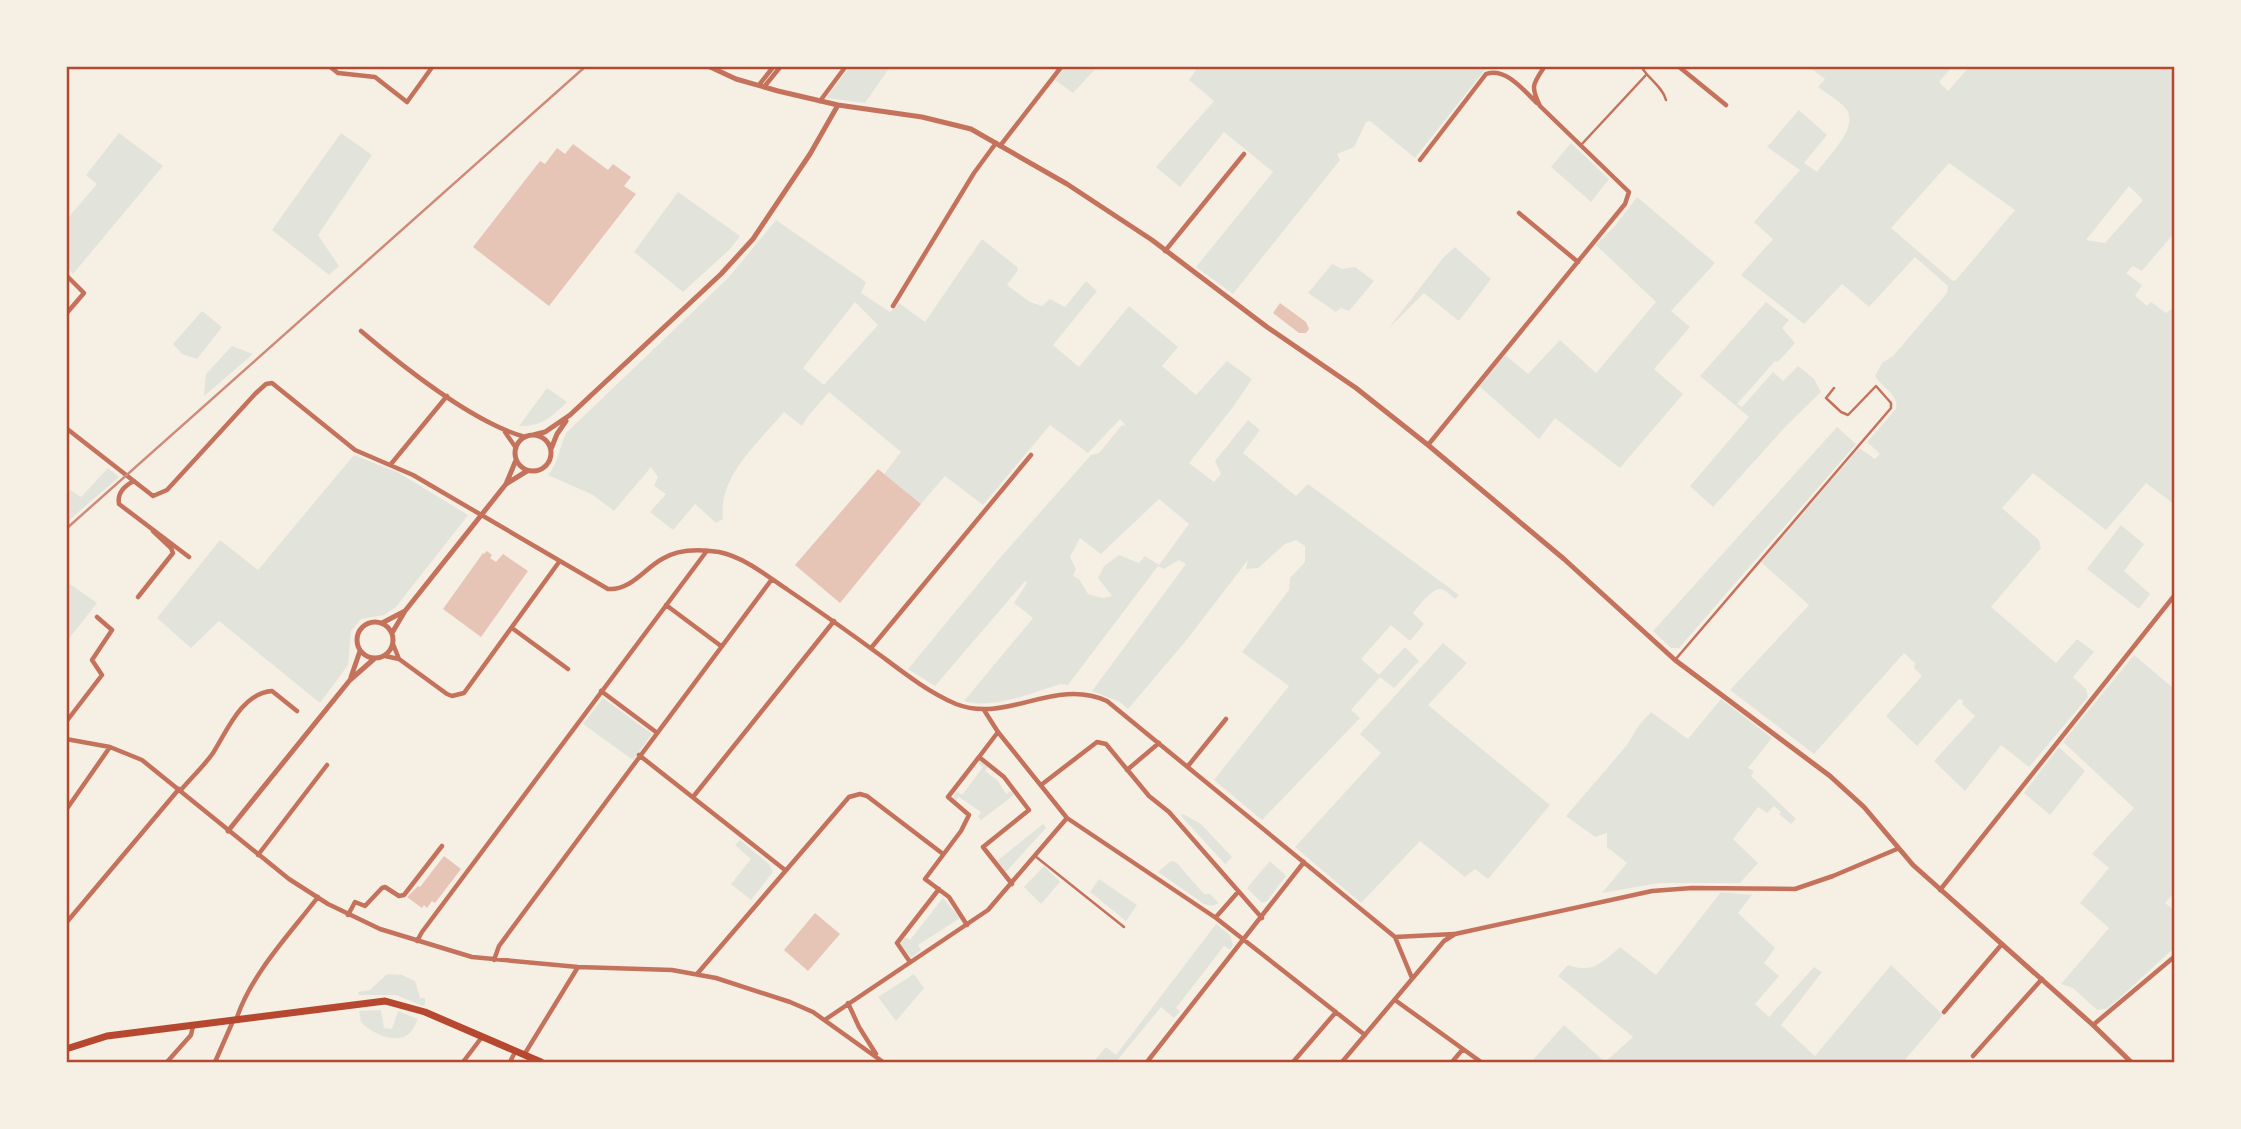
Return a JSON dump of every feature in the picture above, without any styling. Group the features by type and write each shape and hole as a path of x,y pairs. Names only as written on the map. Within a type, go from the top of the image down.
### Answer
{"main road":[{"path":"68,1048 107,1036 385,1000 402,1004 541,1062"}],"street":[{"path":"329,66 338,73 374,77 407,102 433,66"},
{"path":"708,66 762,86 820,101 922,117 971,129 1067,184 1165,251 1278,335 1356,388 1564,559 1675,660 1793,746 1840,785 1864,807 1897,849 1940,890 2042,979 2131,1062"},
{"path":"762,86 774,66"},
{"path":"762,86 781,66"},
{"path":"820,101 846,66"},
{"path":"893,306 974,173 1062,66"},
{"path":"1540,106 1533,89 1545,66"},
{"path":"1678,66 1726,105"},
{"path":"1420,160 1486,74 1501,73 1540,106 1629,192 1625,204 1428,445"},
{"path":"361,331 447,396 505,431 525,437 545,432 569,415 721,274 753,239 810,154 838,105"},
{"path":"1165,251 1244,154"},
{"path":"1519,213 1578,262"},
{"path":"66,275 84,293 66,314"},
{"path":"66,428 153,496 167,490 255,394 266,384 272,383 355,450 413,474 601,587 615,590 622,588 673,553 686,550 706,551 732,556 772,579 834,621 935,694 960,705 984,710 1064,693 1097,696 1116,707 1395,937 1412,978"},
{"path":"391,464 447,396"},
{"path":"506,484 529,471 544,467 556,434 569,415"},
{"path":"399,659 392,634 405,611 506,484 516,460 516,448 505,431"},
{"path":"533,435 546,440 551,453"},
{"path":"516,448 525,437"},
{"path":"871,649 1031,455"},
{"path":"516,460 521,467 529,471"},
{"path":"134,481 121,491 119,503 188,557"},
{"path":"138,597 173,554 153,530"},
{"path":"417,941 706,551"},
{"path":"228,831 350,680 374,659 385,656 399,659 447,694 459,695 468,689 559,562"},
{"path":"494,960 499,946 772,579"},
{"path":"1940,890 2175,596"},
{"path":"666,605 721,646"},
{"path":"350,680 360,651 357,640 361,629 371,623 382,623 405,611"},
{"path":"66,722 102,675 92,660 112,630 97,617"},
{"path":"693,797 834,621"},
{"path":"382,623 392,634"},
{"path":"512,628 568,669"},
{"path":"385,656 393,645"},
{"path":"360,651 374,659"},
{"path":"66,923 212,754 228,727 256,696 272,691 297,711"},
{"path":"601,691 656,732"},
{"path":"984,710 998,732 1067,818 1216,918 1365,1035"},
{"path":"1188,766 1226,719"},
{"path":"967,925 948,897 925,878 961,831 969,815 948,797 998,732"},
{"path":"66,739 110,747 142,760 258,855 318,897 348,915 380,929 472,957 578,967 672,970 697,974 790,1002 825,1019 883,1062"},
{"path":"1041,785 1097,742 1106,744 1149,796 1169,812 1262,918"},
{"path":"1127,770 1160,743"},
{"path":"66,810 110,747"},
{"path":"639,755 785,870"},
{"path":"979,757 1004,777 1029,810 983,847 1012,884"},
{"path":"258,855 327,765"},
{"path":"697,974 844,801 860,794 867,796 943,854"},
{"path":"825,1019 988,910 1067,818"},
{"path":"348,915 354,904 365,906 382,888 385,887 399,896 404,895 442,846"},
{"path":"1395,937 1455,934 1651,891 1692,888 1795,889 1897,849"},
{"path":"1149,1062 1304,862"},
{"path":"910,962 897,943 939,889"},
{"path":"1216,918 1238,892"},
{"path":"215,1062 242,1003 264,968 318,897"},
{"path":"1342,1062 1444,941 1455,934"},
{"path":"1944,1012 2002,944"},
{"path":"2093,1025 2175,957"},
{"path":"524,1055 578,967"},
{"path":"1973,1056 2042,979"},
{"path":"1395,1000 1481,1062"},
{"path":"848,1003 859,1027 879,1058"},
{"path":"1293,1062 1336,1012"},
{"path":"167,1062 191,1035 193,1025"},
{"path":"463,1062 482,1037"},
{"path":"1452,1062 1463,1049"},
{"path":"510,1062 515,1052"}],"lane":[{"path":"1641,66 1665,94 1666,100"},
{"path":"1581,145 1646,75"},
{"path":"1675,660 1891,408 1891,403 1877,386 1848,415 1826,398 1834,388"},
{"path":"1035,856 1124,927"}],"path":[{"path":"66,72 69,66"}],"shaded area":[{"path":"850,66 890,67 865,103 826,98"},
{"path":"1834,66 1952,67 1939,82 1948,91 1969,67 2174,67 2174,233 2142,271 2133,266 2126,273 2142,285 2135,296 2147,306 2151,302 2166,313 2174,309 2174,504 2146,483 2106,530 2033,473 2002,508 2039,540 2041,548 1991,607 2056,663 2077,639 2094,652 2073,677 2086,689 2088,697 2029,767 2001,745 1965,791 1934,761 1975,716 1962,704 1963,700 1959,699 1917,746 1886,716 1922,676 1914,668 1915,663 1904,653 1814,754 1730,690 1809,605 1761,562 1859,448 1875,459 1880,454 1867,442 1896,409 1896,404 1893,395 1875,376 1882,363 1893,356 1947,293 1948,286 1915,257 1869,307 1842,284 1804,324 1741,275 1773,239 1754,222 1800,170 1767,147 1799,110 1827,135 1804,163 1817,172 1846,133 1849,116 1846,109 1818,87 1825,79 1809,67 1831,69","holes":["1949,163 2015,210 1953,281 1891,228","2129,186 2143,200 2105,243 2086,240"]},
{"path":"1065,67 1097,67 1073,93 1055,80"},
{"path":"1191,67 1487,67 1415,158 1370,121 1366,122 1354,147 1337,154 1340,160 1233,294 1196,267 1273,172 1224,132 1180,187 1156,167 1214,101 1189,80 1196,70"},
{"path":"119,133 163,166 73,274 67,267 67,219 97,184 86,175"},
{"path":"341,133 372,155 318,235 339,266 329,275 272,230"},
{"path":"1571,143 1609,179 1591,202 1551,167"},
{"path":"678,192 740,236 730,249 683,292 634,252"},
{"path":"1637,197 1715,263 1671,311 1690,327 1654,369 1683,394 1620,468 1555,418 1539,439 1479,386 1505,355 1528,374 1560,340 1596,373 1656,302 1596,245 1615,226"},
{"path":"776,220 866,282 861,293 890,312 899,303 925,322 982,239 1017,267 1018,270 1007,285 1030,302 1042,306 1050,299 1065,307 1086,281 1097,291 1053,345 1079,367 1129,306 1178,347 1162,366 1196,395 1227,361 1252,379 1189,463 1214,482 1221,474 1215,461 1248,420 1260,430 1243,453 1296,496 1308,484 1459,595 1455,599 1442,589 1432,592 1413,613 1424,624 1410,641 1391,625 1361,659 1379,675 1405,647 1419,661 1394,688 1380,677 1351,710 1360,718 1262,820 1214,780 1289,686 1242,652 1289,590 1290,578 1305,562 1305,546 1296,540 1285,544 1258,568 1246,569 1248,560 1185,642 1128,709 1120,702 1092,691 1186,564 1179,560 1164,569 1158,566 1068,685 1061,684 1000,702 964,701 1033,618 1014,603 1027,583 1025,581 935,686 908,669 999,559 1091,455 1099,453 1122,425 1126,426 1120,419 1088,453 1050,425 983,505 945,476 921,504 884,474 901,452 829,392 802,426 784,412 752,448 733,474 723,503 723,519 716,523 695,504 673,530 650,512 666,494 654,486 658,477 651,467 614,511 593,495 548,475 557,460 566,433 728,278","holes":["855,302 878,325 824,385 803,368","1159,499 1189,524 1159,565 1145,556 1139,563 1119,555 1104,566 1098,578 1112,596 1103,598 1088,594 1079,579 1073,576 1076,569 1070,557 1080,538 1101,554"]},
{"path":"1455,247 1491,279 1459,321 1424,293 1388,329 1443,258"},
{"path":"1332,264 1342,269 1355,267 1374,281 1349,311 1341,308 1336,312 1308,293"},
{"path":"1766,302 1789,320 1782,328 1795,343 1737,404 1742,407 1773,372 1783,381 1798,366 1814,379 1821,392 1786,426 1713,507 1690,486 1749,417 1700,376"},
{"path":"202,311 222,327 197,359 182,354 173,344"},
{"path":"232,346 253,354 204,396 206,374"},
{"path":"547,388 567,402 546,420 519,426"},
{"path":"1837,427 1856,444 1679,648 1671,648 1653,631"},
{"path":"354,455 399,473 468,515 396,607 384,615 361,619 351,631 348,665 320,703 219,621 191,648 157,618 220,540 258,570"},
{"path":"108,468 119,477 67,522 67,488 81,497"},
{"path":"2121,525 2144,544 2124,571 2150,594 2139,609 2087,569"},
{"path":"67,582 97,603 67,641"},
{"path":"1443,643 1467,663 1428,705 1550,805 1488,879 1475,869 1465,877 1420,841 1361,903 1295,847 1381,753 1360,734"},
{"path":"2134,655 2173,688 2174,686 2174,893 2165,903 2174,910 2174,948 2114,1003 2106,1009 2097,1010 2073,988 2061,984 2109,928 2080,903 2109,868 2092,854 2134,808 2063,742"},
{"path":"603,698 652,734 633,760 583,724"},
{"path":"1721,699 1772,738 1748,768 1754,771 1751,776 1796,819 1791,824 1774,806 1767,813 1758,807 1733,839 1758,863 1740,883 1659,883 1602,893 1627,863 1607,847 1607,833 1595,837 1566,816 1627,745 1651,712 1688,739"},
{"path":"2059,747 2085,771 2050,815 2024,793"},
{"path":"980,761 988,767 985,771 998,781 1006,794 1011,791 1014,795 981,820 978,817 981,812 959,797 955,801 952,798 957,791 962,795 983,767 978,763"},
{"path":"1183,814 1201,824 1232,857 1225,864 1181,816"},
{"path":"1043,824 1046,828 1006,872 997,861"},
{"path":"740,840 769,864 773,872 751,900 731,884 751,859 735,845"},
{"path":"1171,861 1176,862 1204,894 1210,894 1219,903 1212,906 1204,904 1158,872"},
{"path":"1270,861 1286,876 1267,901 1262,903 1247,888"},
{"path":"1044,866 1060,882 1041,904 1024,887"},
{"path":"1099,879 1137,905 1126,921 1090,892"},
{"path":"1721,892 1752,895 1738,913 1775,948 1764,963 1779,976 1755,1004 1769,1017 1814,967 1822,972 1781,1025 1815,1056 1891,965 1943,1015 1903,1062 1605,1062 1633,1037 1558,976 1568,965 1584,968 1597,965 1620,947 1656,975"},
{"path":"943,898 960,918 918,945 921,950 911,958 900,943 905,937 910,940"},
{"path":"1216,924 1230,935 1233,945 1230,950 1224,946 1176,1008 1180,1011 1174,1018 1161,1007 1116,1062 1093,1062 1106,1047 1116,1055"},
{"path":"387,974 402,975 415,981 420,998 425,998 425,1004 423,1006 396,995 359,995 358,992 370,990"},
{"path":"914,974 924,988 896,1021 878,997"},
{"path":"381,1010 384,1028 392,1029 398,1011 418,1019 408,1035 401,1038 387,1037 372,1031 361,1022 359,1011"},
{"path":"1564,1025 1605,1062 1531,1062"}],"building":[{"path":"573,144 608,170 613,164 631,177 624,186 636,194 549,306 473,247 540,161 545,164 557,148 565,154"},
{"path":"1280,303 1306,322 1309,329 1306,333 1299,333 1273,313"},
{"path":"878,469 921,504 840,603 795,565"},
{"path":"487,551 492,555 490,558 496,562 503,554 528,571 481,637 443,609"},
{"path":"444,856 461,869 435,903 432,901 427,908 424,905 422,908 407,897 420,887"},
{"path":"815,913 840,934 808,971 784,950"}],"railway":[{"path":"66,529 586,66"}]}
